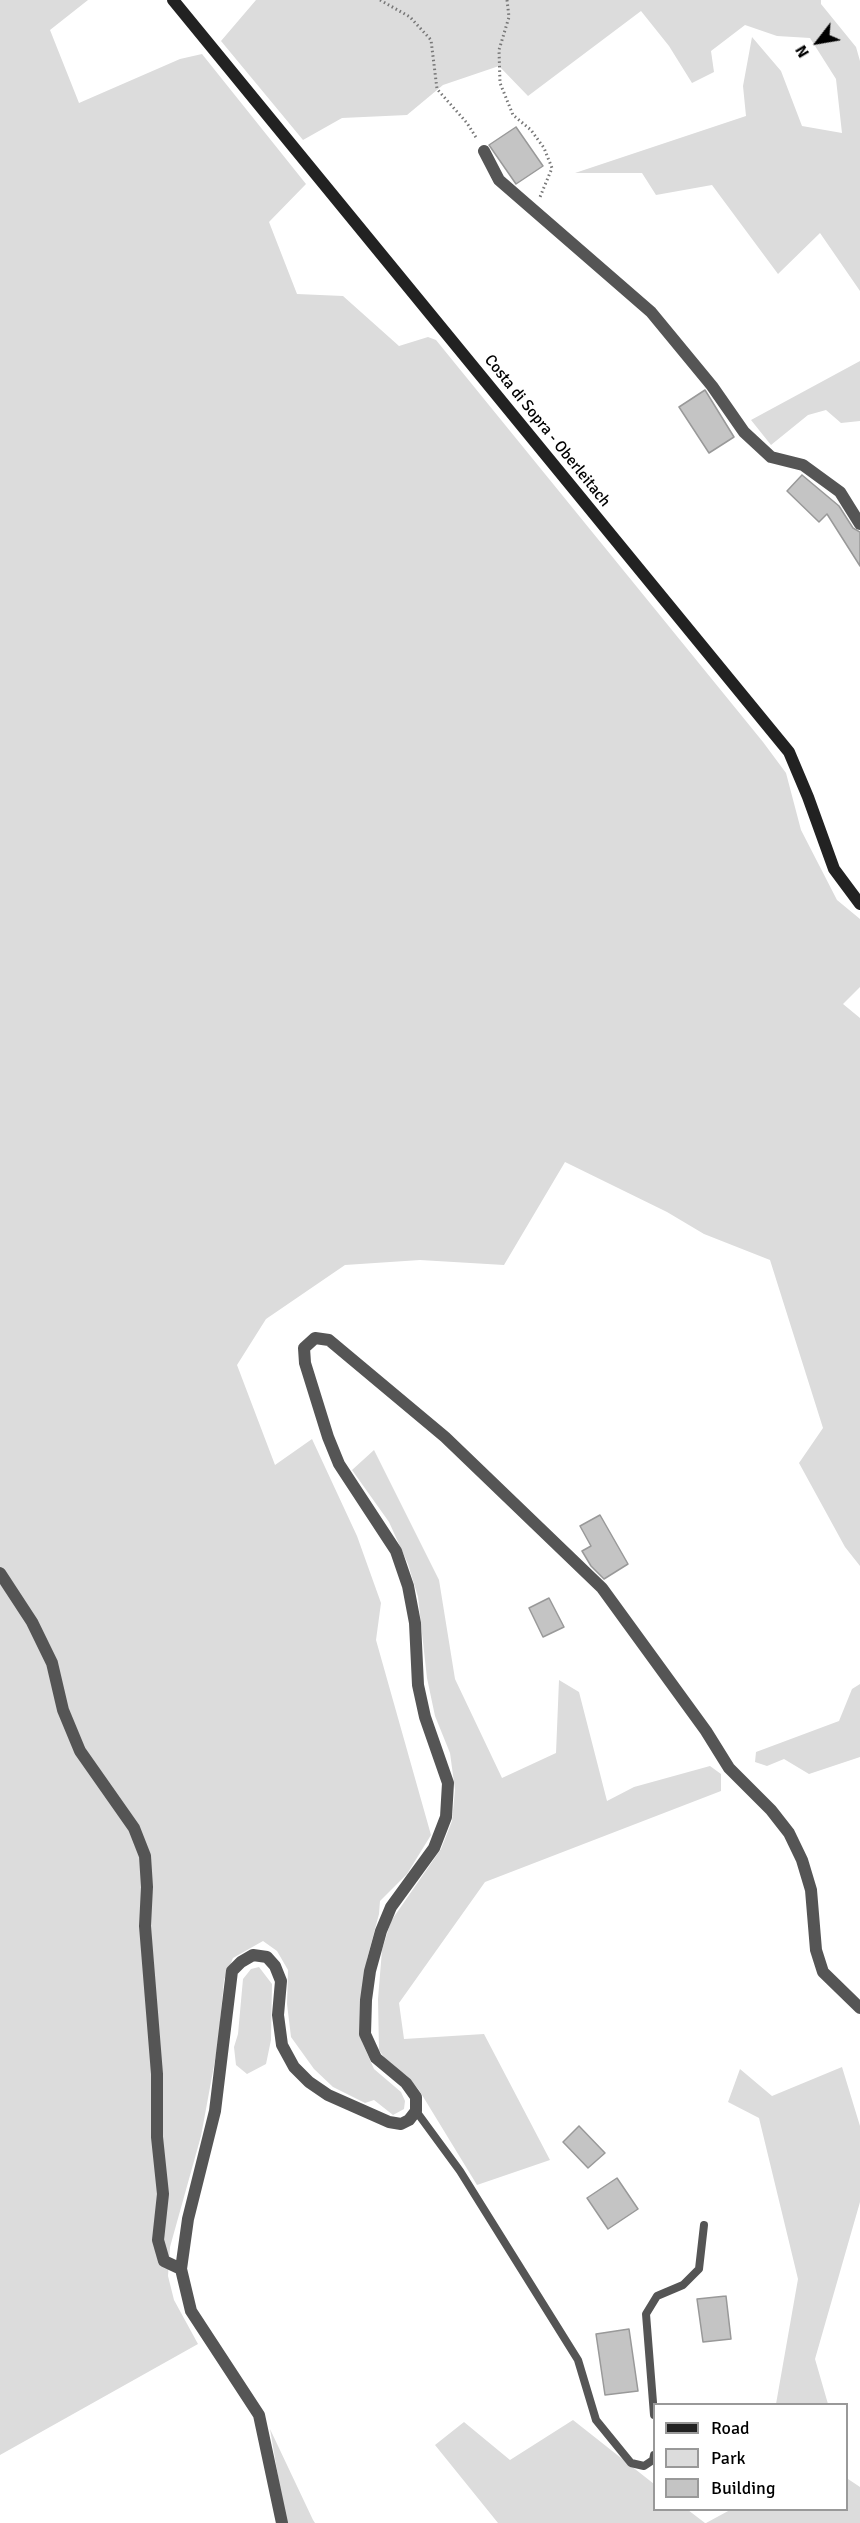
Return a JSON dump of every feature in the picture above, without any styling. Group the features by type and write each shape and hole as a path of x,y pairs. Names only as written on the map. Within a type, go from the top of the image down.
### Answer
{"main road":[{"name":"Costa di Sopra - Oberleitach","path":"173,0 789,752 834,869 858,902"}],"street":[{"path":"484,151 499,180 651,312 712,386 744,432 771,457 803,465 840,492 860,524"},
{"path":"282,2523 259,2415 191,2311 181,2269 188,2219 215,2111 232,1971 254,1954 267,1957 275,1966 281,1981 278,2015 282,2044 294,2067 309,2082 328,2095 389,2122 401,2124 409,2120 417,2111 416,2097 406,2083 376,2058 365,2034 366,2000 370,1971 381,1931 391,1907 434,1848 446,1817 448,1783 425,1716 418,1685 415,1623 408,1586 396,1551 339,1464 328,1437 305,1363 304,1348 315,1338 329,1340 445,1437 602,1588 706,1731 729,1768 771,1810 789,1833 802,1860 811,1890 816,1950 824,1972 860,2008"},
{"path":"0,1573 32,1622 52,1663 63,1710 80,1751 134,1827 145,1856 147,1887 145,1926 157,2074 158,2137 163,2194 158,2240 164,2261 181,2269"}],"lane":[{"path":"417,2111 460,2171 578,2360 596,2420 631,2463 644,2466 653,2460"},
{"path":"653,2404 645,2314 657,2296 683,2285 699,2269 704,2225"}],"path":[{"path":"380,0 410,17 431,40 437,89 468,123 484,151"},
{"path":"507,0 509,17 499,50 500,83 513,115 531,130 544,148 552,168 546,187 532,208"}],"green space":[{"path":"0,0 88,0 50,30 79,103 180,59 202,54 306,184 269,222 297,294 343,296 399,346 428,337 436,340 786,773 801,830 837,900 860,919 860,987 843,1004 860,1018 860,1566 845,1547 799,1463 823,1428 770,1260 704,1234 667,1212 565,1162 504,1265 420,1260 345,1265 266,1319 237,1365 275,1465 312,1439 357,1536 381,1603 376,1640 431,1835 407,1874 380,1901 379,1914 367,1959 362,2042 374,2069 401,2092 405,2101 404,2109 393,2115 374,2100 365,2103 333,2087 314,2069 291,2037 287,2004 288,1970 277,1951 263,1941 233,1958 224,1980 218,2044 201,2136 170,2247 168,2276 174,2300 198,2344 0,2455"},
{"path":"256,0 821,0 821,4 856,47 860,61 860,291 820,233 778,274 712,185 656,195 642,173 575,173 746,116 743,86 752,37 781,71 802,126 842,133 836,79 810,38 777,36 745,25 711,51 714,72 692,83 669,46 641,11 528,96 499,66 443,85 407,115 342,118 303,140 221,41"},
{"path":"860,361 860,421 841,423 826,410 808,415 771,445 751,420"},
{"path":"374,1450 439,1580 455,1679 502,1778 556,1753 559,1680 579,1692 607,1801 634,1787 710,1766 721,1774 721,1791 485,1882 399,2003 404,2039 484,2034 550,2160 477,2185 419,2090 407,2076 388,2063 379,2050 378,1999 382,1950 391,1921 441,1849 452,1821 455,1790 450,1753 435,1716 427,1678 418,1597 408,1564 389,1522 352,1470"},
{"path":"860,1684 860,1757 809,1774 784,1759 767,1766 755,1762 756,1752 839,1721 852,1689"},
{"path":"259,1967 272,1984 271,2040 266,2064 247,2074 236,2065 234,2047 238,2034 243,1979 251,1969"},
{"path":"842,2067 860,2126 860,2202 815,2359 828,2403 776,2403 798,2279 759,2118 728,2102 740,2069 772,2096"},
{"path":"573,2420 653,2483 653,2511 689,2511 705,2523 498,2523 435,2445 464,2422 510,2460"},
{"path":"270,2429 313,2520 315,2523 286,2523"},
{"path":"848,2479 860,2487 860,2523 706,2523 728,2511 848,2511"}],"building":[{"path":"516,127 543,166 516,184 489,145"},
{"path":"705,390 734,437 709,453 679,407"},
{"path":"802,475 839,506 853,528 860,532 860,566 827,514 819,522 787,491"},
{"path":"600,1515 628,1564 604,1579 591,1566 582,1551 591,1546 580,1526"},
{"path":"549,1598 564,1627 543,1637 529,1608"},
{"path":"579,2126 605,2153 588,2168 563,2142"},
{"path":"617,2178 638,2209 608,2229 587,2198"},
{"path":"726,2296 731,2339 703,2342 697,2299"},
{"path":"629,2329 638,2391 605,2395 596,2334"}]}
